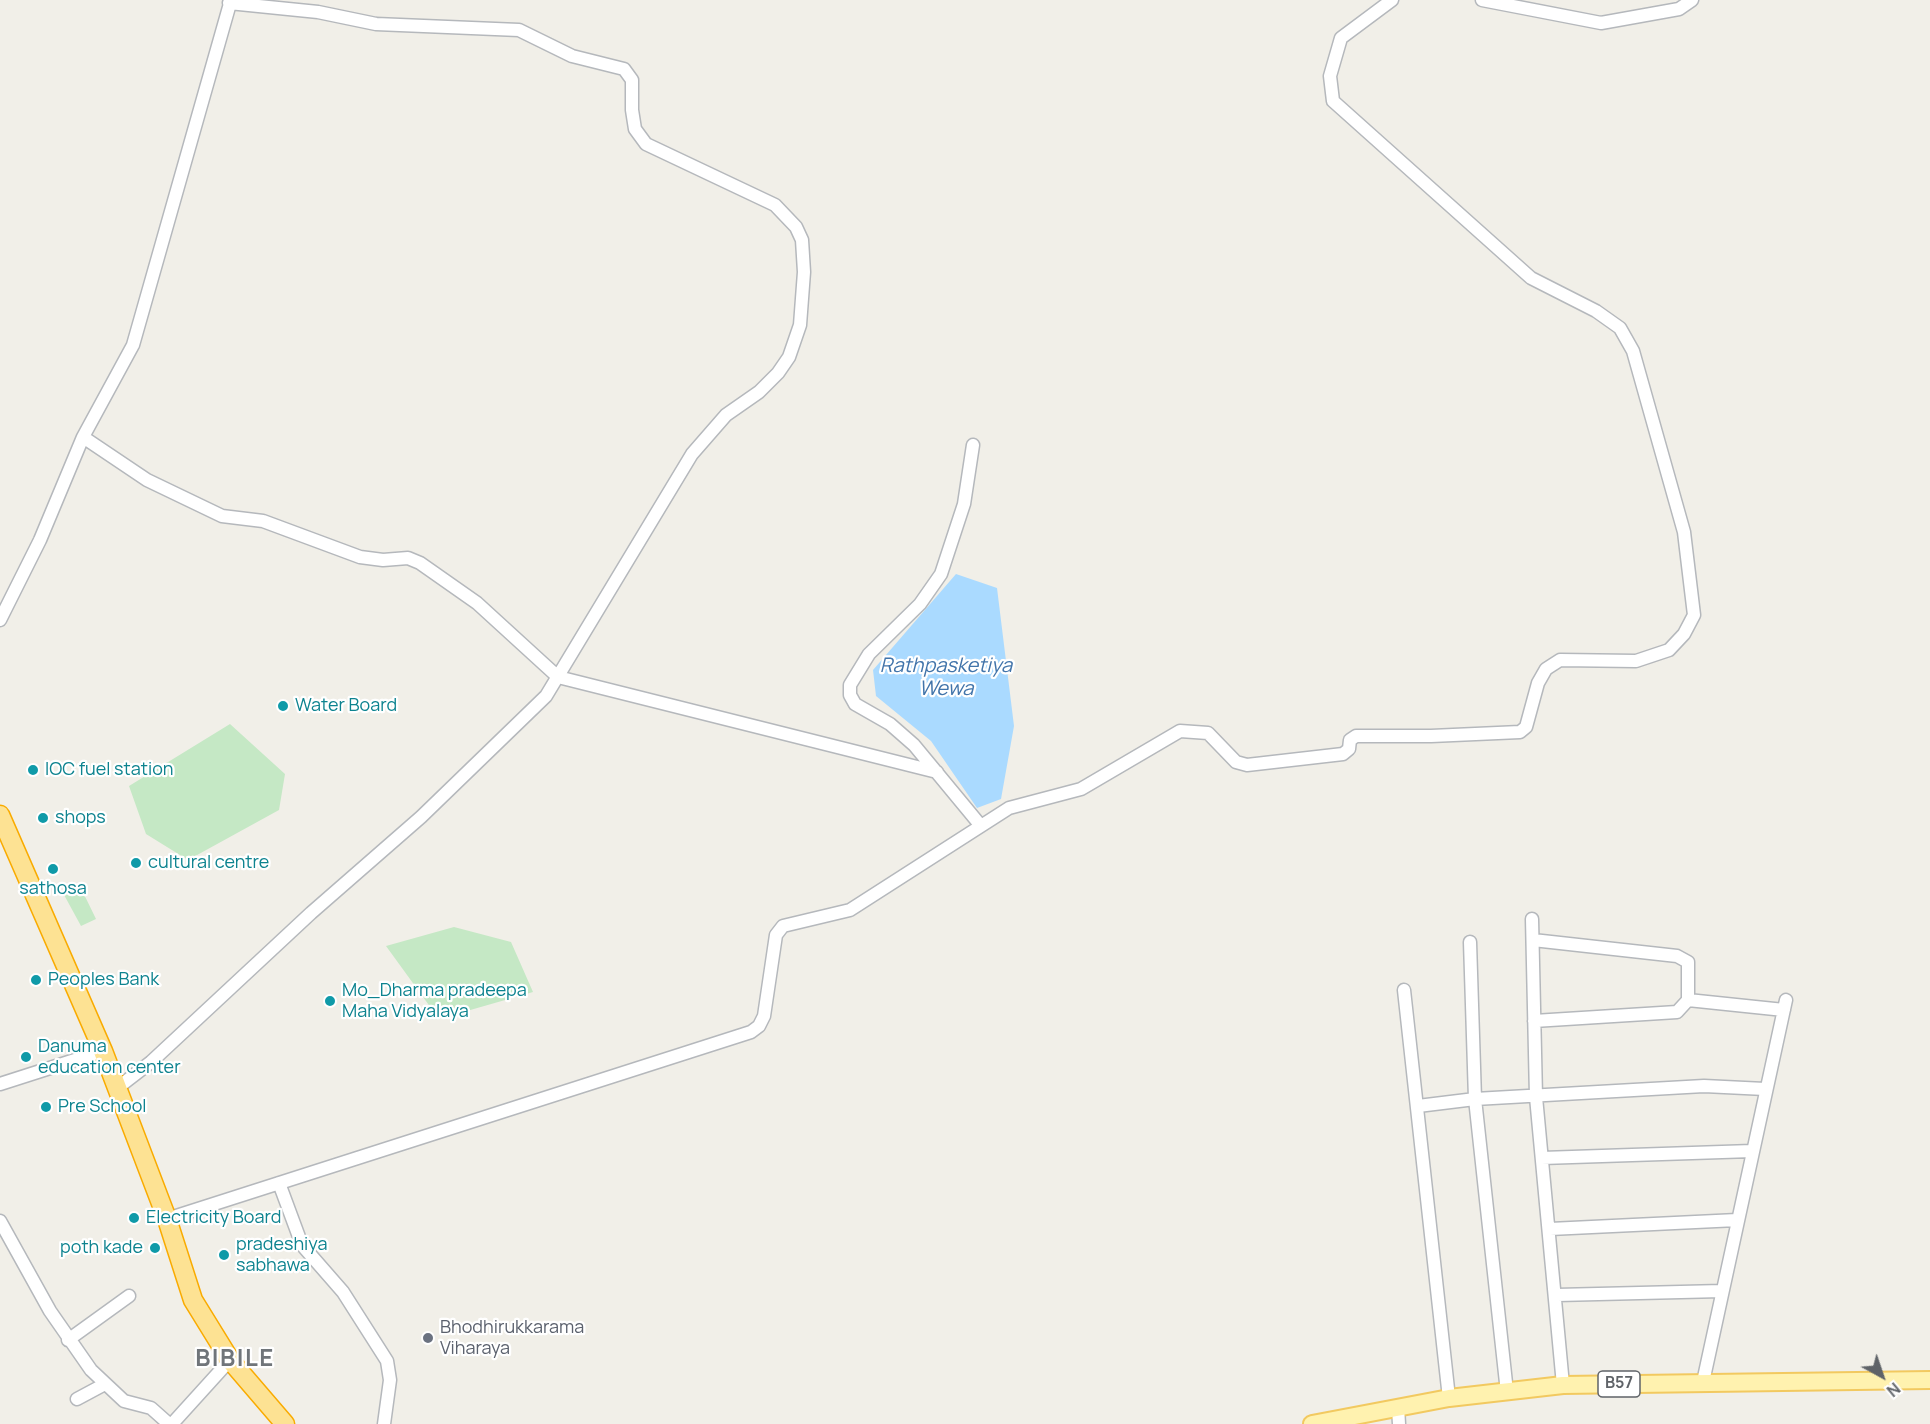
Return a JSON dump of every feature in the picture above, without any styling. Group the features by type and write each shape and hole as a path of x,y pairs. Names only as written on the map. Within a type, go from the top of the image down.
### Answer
{"highway":[{"path":"0,815 103,1051 167,1219 193,1300 230,1360 285,1424"}],"main road":[{"name":"B57","path":"1312,1424 1399,1415 1449,1398 1563,1385 1930,1380"}],"street":[{"path":"167,1219 751,1032 759,1026 764,1016 776,935 783,926 850,910 1009,808 1082,789 1180,731 1208,734 1236,762 1247,765 1342,754 1349,749 1350,740 1356,736 1431,736 1520,732 1526,727 1538,683 1546,669 1560,660 1636,662 1669,650 1684,634 1694,615 1684,532 1633,351 1620,328 1596,311 1531,278 1333,101 1330,76 1341,39 1392,0"},
{"path":"1482,0 1601,23 1679,9 1692,0"},
{"path":"0,620 40,540 83,437 133,345 230,2 318,12 376,24 519,30 572,56 624,69 632,80 632,110 635,129 646,144 775,205 796,227 802,240 804,272 800,325 789,357 778,373 759,392 726,416 692,454 642,533 560,677 546,696 421,818 311,913 151,1062 116,1089"},
{"path":"83,437 147,480 222,516 263,521 360,557 383,560 408,558 420,563 477,603 560,677 937,772"},
{"path":"973,445 964,504 941,574 920,604 869,654 850,685 850,695 855,704 890,724 937,772 981,826"},
{"path":"1532,919 1536,1097 1557,1295 1563,1385"},
{"path":"1533,940 1677,956 1688,962 1688,1000 1677,1012 1660,1015 1534,1021"},
{"path":"1470,942 1475,1099 1507,1392"},
{"path":"1404,990 1449,1398"},
{"path":"1688,1000 1785,1005 1702,1382"},
{"path":"0,1084 103,1051"},
{"path":"1418,1106 1475,1099 1704,1086 1765,1089"},
{"path":"1542,1158 1752,1151"},
{"path":"279,1183 302,1245 343,1292 387,1361 390,1380 384,1424"},
{"path":"1550,1229 1737,1220"},
{"path":"0,1221 68,1340 91,1370 124,1401 151,1408 171,1424 230,1360"},
{"path":"1557,1295 1722,1291"},
{"path":"68,1340 129,1296"},
{"path":"77,1399 105,1384"}],"green space":[{"path":"230,724 285,774 279,810 188,860 146,834 129,786"},
{"path":"79,884 96,919 81,926 63,893"},
{"path":"454,927 511,942 533,992 439,1019 386,946"}],"water":[{"name":"Rathpasketiya Wewa","path":"956,574 997,588 1014,726 1001,799 977,808 931,741 876,696 873,670"}],"place":[{"name":"Water Board","path":"283,706"},
{"name":"IOC fuel station","path":"33,770"},
{"name":"shops","path":"43,818"},
{"name":"cultural centre","path":"136,863"},
{"name":"sathosa","path":"53,869"},
{"name":"Peoples Bank","path":"36,980"},
{"name":"Mo_Dharma pradeepa Maha Vidyalaya","path":"330,1001"},
{"name":"Danuma education center","path":"26,1057"},
{"name":"Pre School","path":"46,1107"},
{"name":"Electricity Board","path":"134,1218"},
{"name":"poth kade","path":"155,1248"},
{"name":"pradeshiya sabhawa","path":"224,1255"},
{"name":"Bhodhirukkarama Viharaya","path":"428,1338"}],"district":[{"name":"BIBILE","path":"235,1359"}]}
